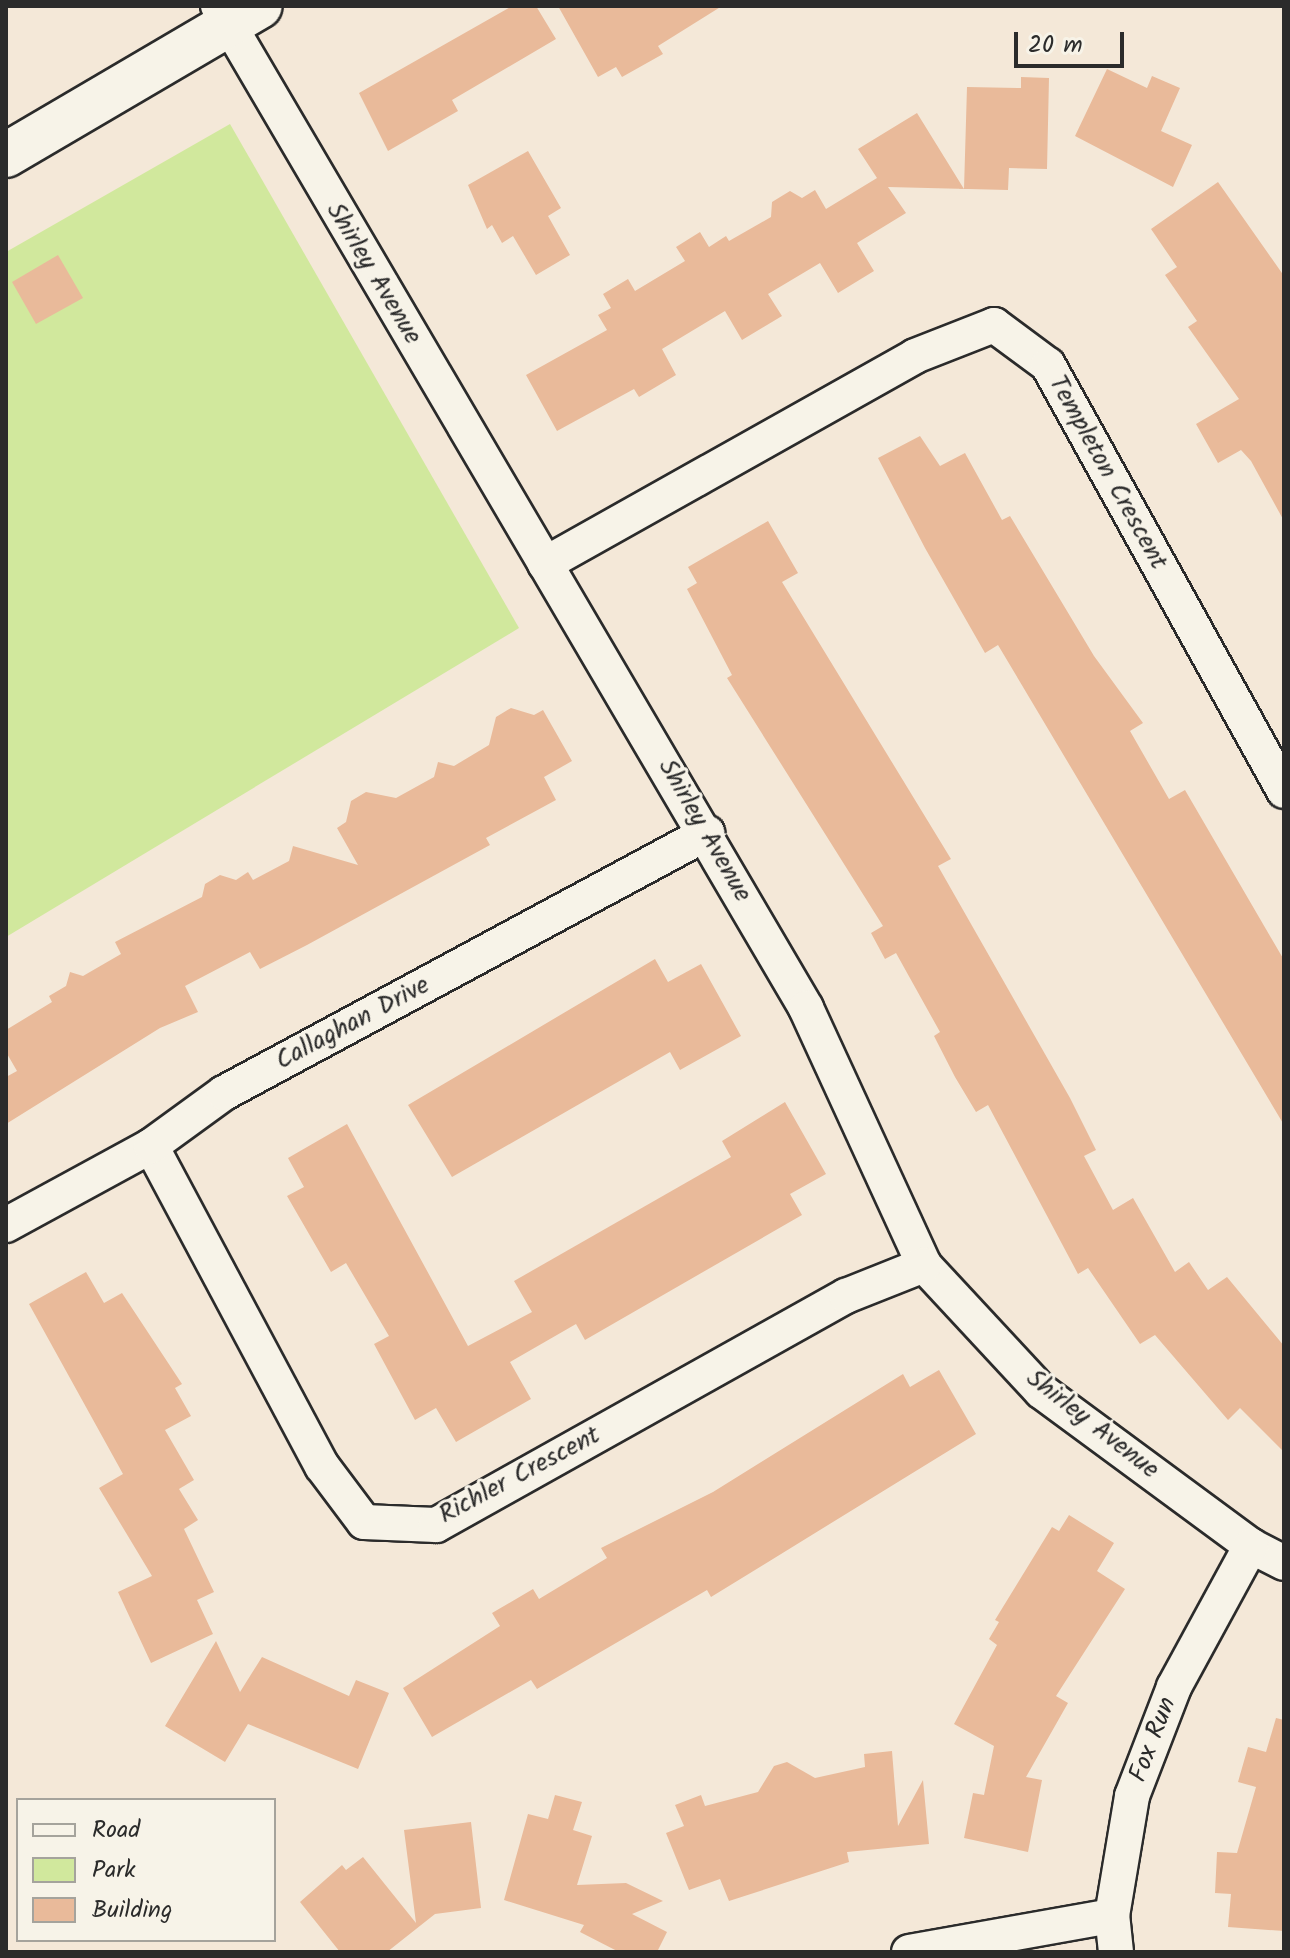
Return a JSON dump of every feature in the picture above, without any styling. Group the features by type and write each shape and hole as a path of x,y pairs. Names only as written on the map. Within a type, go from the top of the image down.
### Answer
{"street":[{"path":"6,155 236,12"},
{"name":"Shirley Avenue","path":"236,12 545,564 707,833 806,1008 924,1265 1041,1391 1251,1546 1284,1563"},
{"name":"Templeton Crescent","path":"545,564 915,356 994,325 1048,365 1284,791"},
{"name":"Callaghan Drive","path":"6,1225 151,1146 224,1093 707,833"},
{"name":"Richler Crescent","path":"151,1146 322,1466 364,1522 436,1525 846,1296 924,1265"},
{"name":"Fox Run","path":"1116,1952 1112,1916 1132,1796 1174,1687 1251,1546"},
{"path":"909,1952 1112,1916"}],"green space":[{"path":"230,124 519,628 6,937 6,252"}],"building":[{"path":"512,6 536,6 556,39 452,100 458,111 388,151 359,93"},
{"path":"558,6 722,6 658,46 663,54 622,77 616,67 598,77"},
{"path":"1107,69 1147,88 1152,76 1180,88 1161,131 1192,145 1173,187 1075,136"},
{"path":"1021,77 1049,78 1047,169 1009,168 1008,190 964,189 967,87 1021,88"},
{"path":"917,113 964,189 888,187 906,213 857,243 874,271 838,293 820,263 768,294 782,316 742,340 725,311 662,349 676,375 639,397 634,389 557,431 526,375 607,330 598,315 611,308 603,294 628,279 635,291 685,261 676,247 700,232 709,247 726,236 729,241 771,217 772,202 790,191 802,198 815,190 826,209 877,178 858,149"},
{"path":"528,151 561,208 548,216 570,255 536,275 513,236 502,243 492,225 487,229 468,185"},
{"path":"1218,182 1284,276 1284,521 1251,461 1241,450 1218,463 1196,424 1239,399 1188,327 1197,321 1165,275 1177,267 1151,229"},
{"path":"58,255 83,298 36,324 12,282"},
{"path":"920,436 940,466 965,453 1002,520 1010,516 1094,656 1143,723 1130,731 1169,799 1185,790 1284,960 1284,1125 998,645 985,653 925,548 878,458"},
{"path":"768,521 798,573 782,582 951,859 938,866 1070,1098 1096,1150 1084,1156 1113,1210 1133,1198 1175,1272 1189,1262 1208,1290 1227,1277 1284,1346 1284,1452 1240,1408 1228,1420 1155,1335 1140,1344 1088,1268 1078,1274 988,1105 976,1112 955,1077 934,1036 940,1032 896,953 885,959 871,933 883,926 727,678 732,675 687,589 697,583 688,567"},
{"path":"511,708 534,715 543,710 572,761 544,777 556,800 486,838 490,845 260,969 250,952 185,986 198,1012 160,1028 6,1124 6,1077 17,1071 6,1052 6,1030 52,1002 49,996 66,986 70,972 83,976 121,954 115,942 202,897 205,884 220,875 236,880 248,872 253,880 289,861 293,846 358,865 337,828 346,822 351,801 366,792 396,798 434,777 438,762 454,766 489,745 496,717"},
{"path":"655,959 668,982 701,964 741,1036 680,1070 670,1052 452,1177 408,1105"},
{"path":"785,1102 826,1174 790,1194 802,1215 585,1340 576,1324 510,1362 531,1399 456,1442 436,1408 415,1420 374,1344 389,1336 346,1263 331,1272 287,1196 304,1187 288,1158 347,1124 468,1346 532,1312 514,1281 731,1157 722,1141"},
{"path":"86,1272 104,1303 122,1293 182,1384 175,1388 191,1416 165,1430 194,1480 179,1489 198,1520 184,1529 214,1592 197,1600 213,1634 151,1663 118,1592 152,1576 99,1488 123,1474 29,1304"},
{"path":"939,1370 976,1434 711,1597 707,1590 537,1689 531,1680 432,1737 403,1688 500,1626 492,1613 533,1589 539,1599 607,1558 601,1548 713,1492 903,1374 910,1387"},
{"path":"1069,1515 1114,1543 1097,1571 1125,1589 1056,1696 1068,1703 1026,1777 1042,1780 1028,1852 964,1838 973,1793 984,1795 994,1746 954,1724 997,1645 989,1639 999,1622 995,1620 1052,1527 1059,1531"},
{"path":"216,1641 240,1692 262,1657 349,1696 356,1680 389,1693 358,1769 248,1724 225,1762 165,1726"},
{"path":"1276,1718 1284,1720 1284,1931 1228,1927 1231,1894 1215,1893 1217,1852 1237,1853 1256,1787 1238,1782 1248,1747 1266,1752"},
{"path":"892,1751 898,1826 923,1780 929,1844 847,1852 849,1862 729,1901 720,1879 689,1890 666,1833 684,1826 675,1805 701,1795 705,1806 758,1792 774,1766 787,1762 815,1778 865,1767 864,1754"},
{"path":"555,1795 582,1802 573,1830 592,1836 577,1885 626,1883 663,1901 632,1914 667,1932 657,1952 619,1952 580,1932 584,1925 504,1900 528,1814 548,1819"},
{"path":"471,1822 481,1908 435,1914 387,1952 340,1952 300,1902 342,1865 346,1870 363,1857 416,1923 404,1830"}]}
